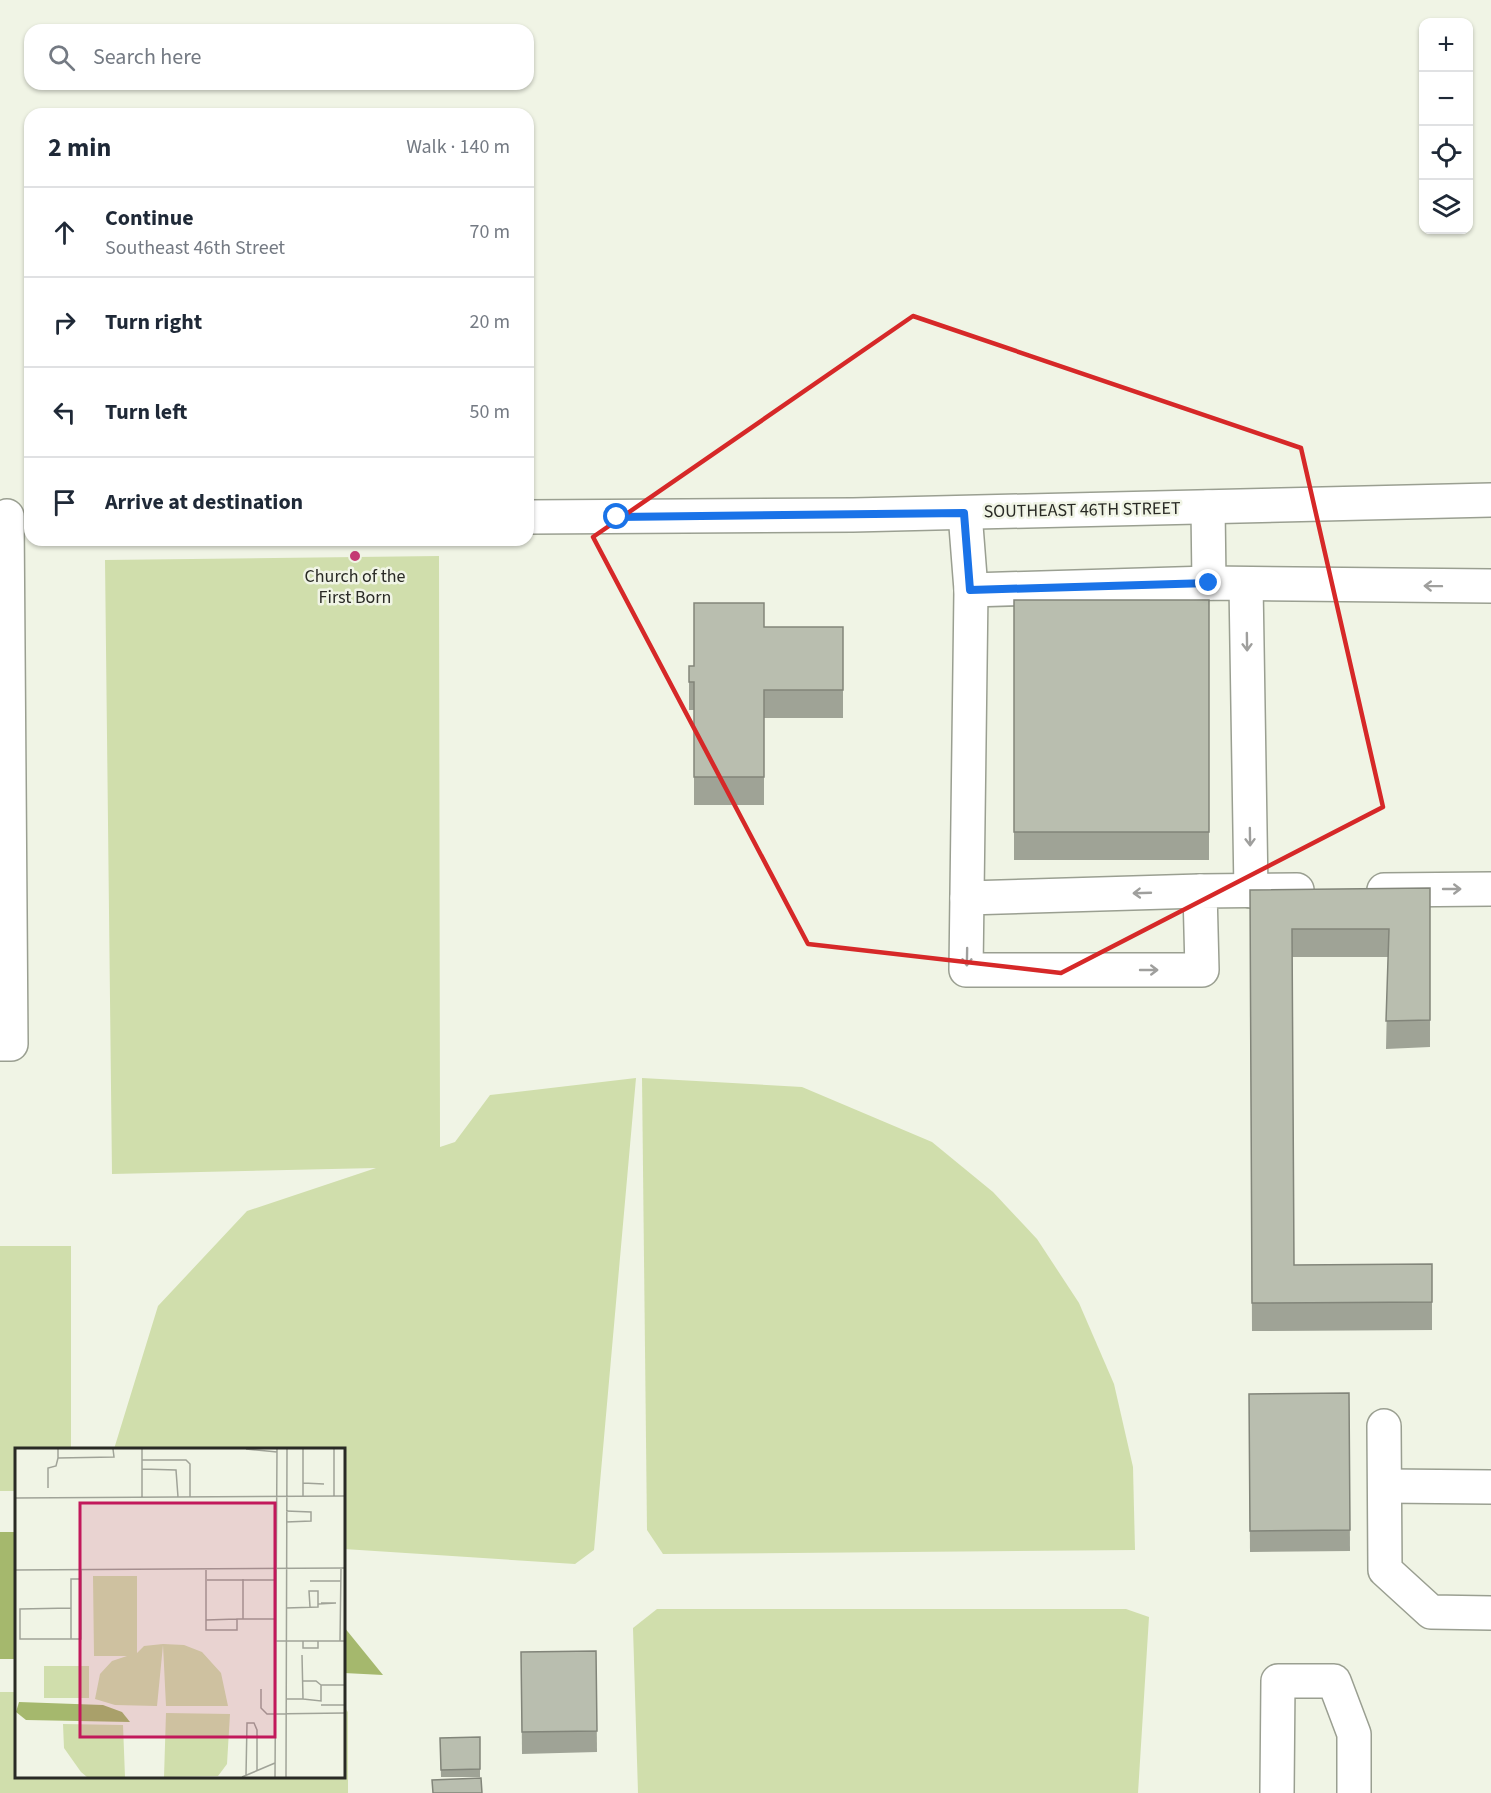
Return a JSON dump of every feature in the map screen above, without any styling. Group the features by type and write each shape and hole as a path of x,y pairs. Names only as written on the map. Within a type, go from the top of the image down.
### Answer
{"street":[{"name":"SOUTHEAST 46TH STREET","path":"534,517 964,513 1491,500"},
{"path":"1208,507 1209,583"},
{"path":"964,513 970,590 966,970 1202,970 1200,891"},
{"path":"0,1044 10,1044 4,585 12,516"},
{"path":"970,590 1209,583 1491,586"},
{"path":"1246,584 1251,891"},
{"path":"1359,890 1491,889"},
{"path":"967,898 1323,890"},
{"path":"1384,1426 1385,1570 1431,1612 1491,1613"},
{"path":"1385,1486 1491,1487"},
{"path":"1277,1793 1278,1681 1334,1681 1354,1734 1354,1793"}],"highlighted area":[{"path":"913,316 1301,448 1383,807 1061,973 808,944 593,537"}],"green space":[{"path":"439,556 440,1147 455,1142 490,1095 636,1078 594,1550 575,1564 345,1549 345,1448 114,1448 158,1306 247,1211 376,1168 112,1174 105,560"},
{"path":"642,1078 802,1087 932,1142 993,1192 1037,1239 1079,1303 1114,1384 1133,1467 1135,1550 663,1554 647,1530"},
{"path":"0,1246 71,1246 71,1448 15,1448 15,1491 0,1491"},
{"path":"0,1532 15,1532 15,1659 0,1659"},
{"path":"657,1609 1126,1609 1149,1617 1138,1793 638,1793 633,1628"},
{"path":"345,1628 383,1675 345,1673"},
{"path":"0,1692 15,1692 15,1778 345,1778 345,1708 348,1712 348,1793 0,1793"}],"building":[{"path":"1014,600 1209,600 1209,832 1014,832"},
{"path":"694,603 764,603 764,627 843,627 843,690 764,690 764,777 694,777 694,682 689,682 689,666 694,666"},
{"path":"1430,888 1430,1020 1386,1021 1389,929 1292,929 1294,1265 1432,1264 1432,1302 1252,1303 1250,890"},
{"path":"1349,1393 1350,1530 1250,1531 1249,1394"},
{"path":"596,1651 597,1731 522,1732 521,1652"},
{"path":"480,1737 480,1769 441,1770 440,1738"},
{"path":"481,1778 482,1793 433,1793 432,1780"}],"place":[{"name":"Church of the First Born","path":"355,556"}],"route":[{"path":"617,517 964,513 970,590 1209,583"}]}
